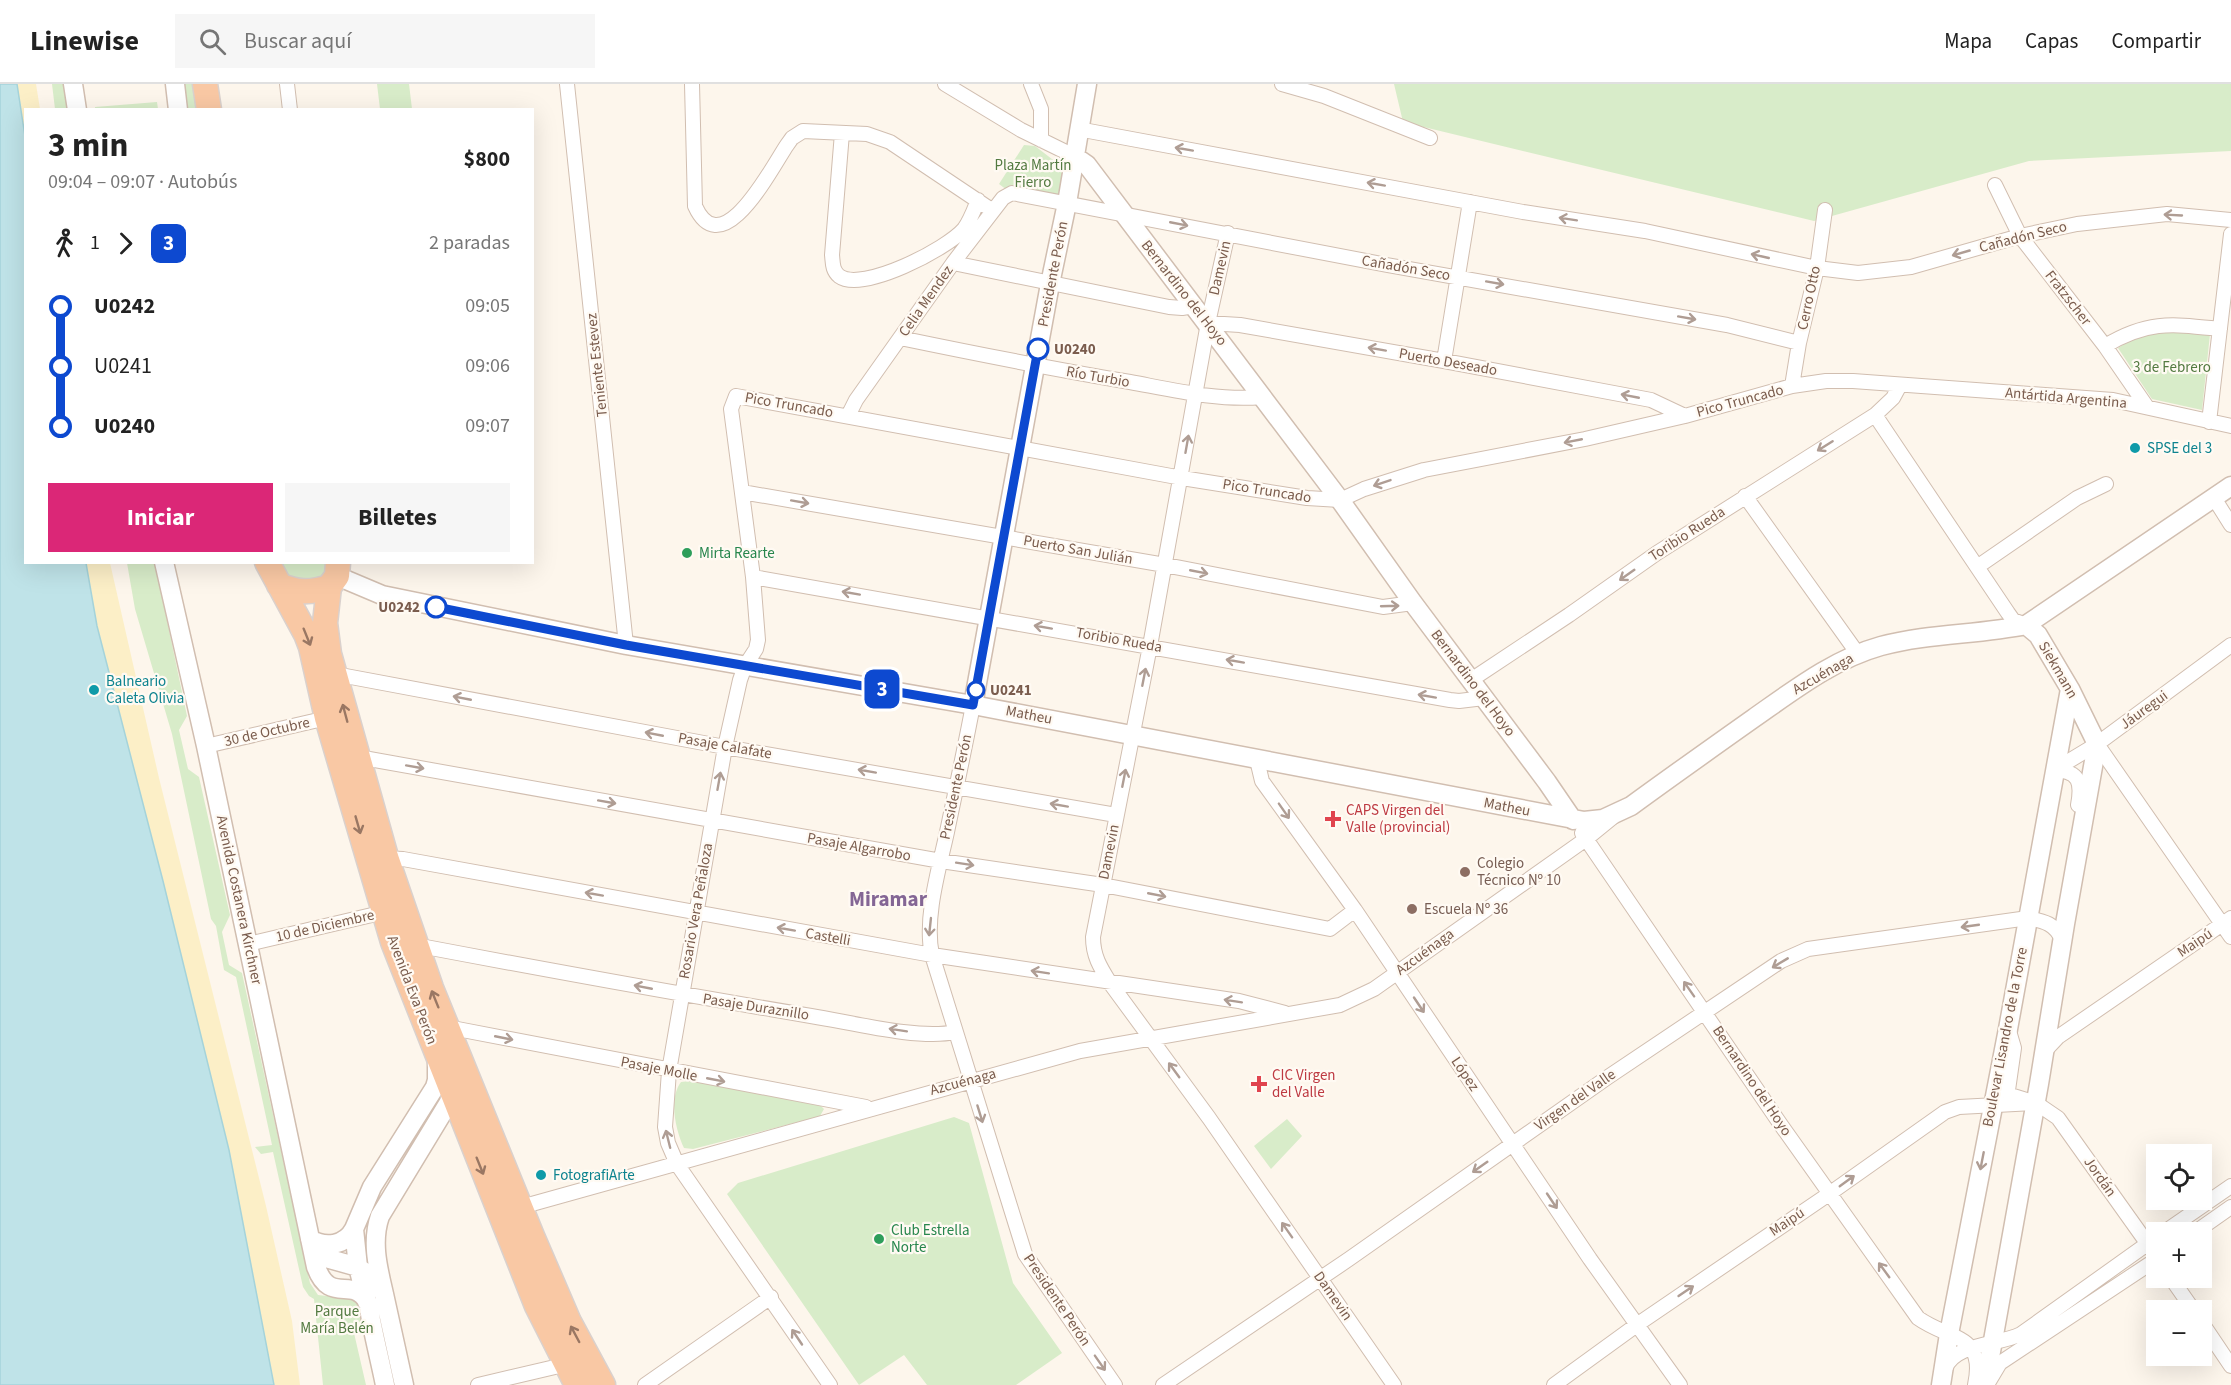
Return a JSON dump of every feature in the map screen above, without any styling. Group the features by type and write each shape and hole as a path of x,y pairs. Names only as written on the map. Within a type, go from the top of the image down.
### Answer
{"highway":[{"path":"205,84 209,108"},
{"name":"Avenida Eva Perón","path":"268,564 306,634 327,718 377,858 392,910 445,1039 492,1137 569,1322 577,1369"},
{"path":"279,585 295,592 313,592 335,575"},
{"name":"Avenida Eva Perón","path":"335,575 326,623 326,639 358,757 377,858"},
{"name":"Avenida Eva Perón","path":"392,910 415,945 445,1039 448,1086 537,1306 577,1369 603,1385"},
{"path":"448,1086 465,1089 478,1125 492,1137"}],"street":[{"path":"74,84 77,108"},
{"path":"175,84 178,108"},
{"path":"287,84 290,108"},
{"name":"Teniente Estevez","path":"567,84 626,645"},
{"path":"692,84 695,206 701,218 712,224 723,224 733,219 746,207 792,138 803,131 867,134 890,141 993,211"},
{"name":"Bernardino del Hoyo","path":"945,84 1021,130 1074,156 1087,165 1340,500 1573,820 1829,1194 1918,1318 1932,1328 1960,1338 1971,1348"},
{"path":"1031,84 1041,109 1041,140"},
{"name":"Presidente Perón","path":"1087,84 990,618 941,861 929,928 929,941 955,1032 1025,1254 1115,1385"},
{"path":"1286,85 1324,96 1430,138"},
{"name":"Cañadón Seco","path":"1078,129 1470,202 1645,231 1817,268 1858,273 1911,267 2020,236 2076,224 2167,214 2231,220"},
{"path":"842,133 832,255 833,268 841,277 855,280 872,277 914,263 963,230 978,200"},
{"name":"Fratzscher","path":"1995,185 2020,236 2105,346 2147,407"},
{"name":"Cañadón Seco","path":"1012,193 1388,265 1727,326 1799,343"},
{"name":"Celia Mendez","path":"848,416 856,400 953,263 1003,198 1012,193"},
{"path":"1444,361 1470,202"},
{"name":"Cerro Otto","path":"1792,386 1799,343 1817,268 1825,210"},
{"name":"Damevin","path":"1228,233 1208,323 1182,478 1116,815 1093,937 1093,949 1095,960 1110,983 1394,1385"},
{"path":"2209,422 2231,234"},
{"path":"953,263 1169,307 1194,306"},
{"name":"Puerto Deseado","path":"1208,323 1240,325 1651,400 1685,416"},
{"path":"2105,346 2127,333 2154,326 2182,325 2220,329"},
{"name":"Río Turbio","path":"900,338 1035,366 1196,394 1239,399 1262,397"},
{"name":"Antártida Argentina","path":"1792,386 1852,381 2075,396 2113,400 2231,426"},
{"name":"Pico Truncado","path":"736,396 1182,478 1307,498 1340,500 1364,489 1425,470 1585,439 1685,416 1792,386"},
{"name":"Toribio Rueda","path":"1471,680 1657,553 1875,414 1893,398 1900,386"},
{"name":"Rosario Vera Peñaloza","path":"736,396 731,409 753,577 758,640 756,649 740,680 725,747 669,1071 665,1128 668,1143 677,1164 830,1385"},
{"name":"Siekmann","path":"1875,414 2013,620 2026,625 2038,635 2070,689 2097,744 2227,921 2231,937"},
{"path":"1977,567 2077,498 2106,484"},
{"name":"Azcuénaga","path":"521,1207 1080,1051 1340,1005 1358,998 1815,675 1880,646 1929,635 2000,630 2026,625 2231,486"},
{"name":"Puerto San Julián","path":"742,492 1165,565 1383,606 1413,603"},
{"path":"1745,496 1858,654"},
{"path":"2214,498 2231,525"},
{"name":"Avenida Costanera Kirchner","path":"164,564 206,746 316,1267 325,1284 331,1288 355,1291 375,1298"},
{"name":"Matheu","path":"335,575 382,595 626,645 973,705 1573,820 1596,820 1618,814"},
{"name":"Toribio Rueda","path":"753,577 1459,702 1484,698"},
{"name":"Jáuregui","path":"2054,770 2097,744 2231,645"},
{"name":"Pasaje Calafate","path":"335,674 725,747 1116,815"},
{"name":"Boulevar Lisandro de la Torre","path":"1945,1379 1949,1334 2070,689"},
{"name":"30 de Octubre","path":"206,746 327,718"},
{"path":"1986,1385 2097,744"},
{"name":"Pasaje Algarrobo","path":"358,757 941,861 1103,885 1330,929 1355,910"},
{"name":"López","path":"1257,760 1262,781 1355,910 1590,1259 1680,1385"},
{"path":"2054,770 2066,771 2079,782 2081,790 2074,826 2078,857"},
{"name":"Castelli","path":"377,858 932,955 1239,1001 1290,1014"},
{"name":"10 de Diciembre","path":"248,944 392,910"},
{"path":"2028,918 2050,924 2059,932 2062,940"},
{"name":"Virgen del Valle","path":"1163,1385 1781,961 1808,949 2028,918"},
{"name":"Maipú","path":"2043,1053 2058,1037 2227,921"},
{"name":"Pasaje Duraznillo","path":"415,945 682,995 927,1035 955,1032"},
{"name":"Jordán","path":"2008,1029 2014,1048 2008,1090 2010,1095 2036,1103 2058,1118 2146,1232"},
{"name":"Pasaje Molle","path":"445,1039 669,1071 871,1108"},
{"path":"310,1239 329,1245 345,1240 354,1229 372,1187 448,1086"},
{"path":"404,1385 375,1298 378,1270 376,1227 448,1086"},
{"name":"Maipú","path":"1554,1385 1638,1324 1945,1112 1959,1107 2036,1103"},
{"path":"2179,1222 2231,1186"},
{"path":"2210,1222 2231,1207"},
{"path":"354,1229 358,1267"},
{"path":"310,1239 326,1257 358,1267 376,1281 375,1298 385,1385"},
{"path":"1945,1379 1955,1356 1971,1348 2011,1339 2021,1334 2146,1244"},
{"path":"1986,1385 2000,1363 2146,1265"},
{"path":"645,1385 771,1297"},
{"path":"2212,1338 2231,1366"},
{"path":"1971,1348 1978,1362 1976,1385"},
{"path":"478,1385 540,1371 577,1369"},
{"path":"540,1371 544,1385"}],"green space":[{"path":"52,84 64,84 67,108 55,108"},
{"path":"182,84 196,84 199,108 185,108"},
{"path":"377,84 409,84 412,108 380,108"},
{"path":"1394,84 2231,84 2231,151 2029,161 1814,221 1403,122"},
{"path":"157,102 158,108 95,108"},
{"name":"Plaza Martín Fierro","path":"1024,145 1035,146 1061,166 1067,203 1011,193 999,184"},
{"name":"3 de Febrero","path":"2180,331 2210,334 2202,410 2152,399 2118,348 2148,335"},
{"name":"Parque María Belén","path":"127,564 155,564 187,716 179,730 188,769 199,777 230,915 222,932 229,965 242,973 310,1283 318,1295 348,1298 357,1304 362,1322 354,1333 366,1385 323,1385 314,1299 303,1287 273,1152 261,1154 255,1147 272,1145 236,977 224,970 172,734 135,609"},
{"path":"278,564 329,564 324,578 309,584 285,576"},
{"path":"690,1081 819,1104 824,1109 820,1116 813,1118 693,1149 684,1148 678,1133 674,1106 677,1089 681,1082"},
{"name":"Club Estrella Norte","path":"954,1117 969,1123 1013,1283 1062,1353 1016,1385 927,1385 904,1355 859,1385 727,1194 738,1183"},
{"path":"1287,1119 1302,1136 1271,1169 1254,1146"}],"sand":[{"name":"Balneario Caleta Olivia","path":"0,84 36,84 40,108 24,108 24,564 110,564 159,778 266,1206 292,1321 300,1385 214,1385 29,601 0,413"}],"water":[{"path":"0,84 17,84 24,130 24,564 86,564 97,626 229,1150 274,1385 0,1385"}],"bus line":[{"name":"3","path":"436,607 626,645 973,705 1038,349"}],"place":[{"name":"U0240","path":"1038,349"},
{"name":"SPSE del 3","path":"2135,448"},
{"name":"Mirta Rearte","path":"687,553"},
{"name":"U0242","path":"436,607"},
{"name":"Balneario Caleta Olivia","path":"94,690"},
{"name":"U0241","path":"976,690"},
{"name":"CAPS Virgen del Valle (provincial)","path":"1333,819"},
{"name":"Colegio Técnico Nº 10","path":"1465,872"},
{"name":"Escuela Nº 36","path":"1412,909"},
{"name":"CIC Virgen del Valle","path":"1259,1084"},
{"name":"FotografiArte","path":"541,1175"},
{"name":"Club Estrella Norte","path":"879,1239"}],"district":[{"name":"Miramar","path":"888,899"}]}
